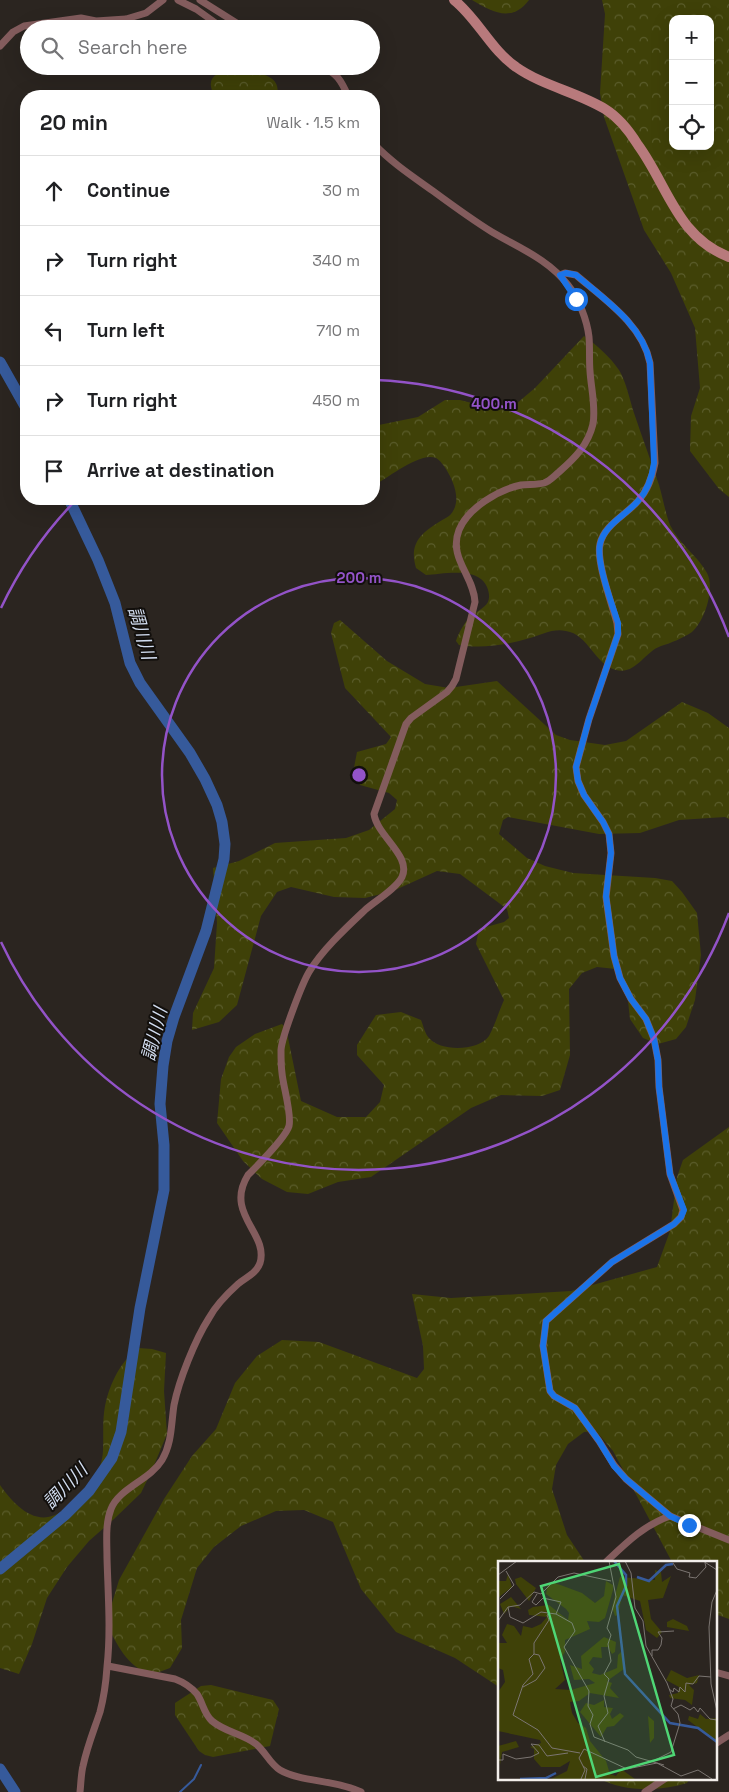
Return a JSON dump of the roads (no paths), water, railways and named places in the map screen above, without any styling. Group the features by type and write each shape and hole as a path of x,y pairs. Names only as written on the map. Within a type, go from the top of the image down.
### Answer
{"main road":[{"path":"454,0 514,66 528,75 606,109 626,128 640,146 671,202 690,231 705,245 729,257"}],"street":[{"path":"116,20 146,13 163,0"},
{"path":"178,0 196,9 211,20"},
{"path":"200,0 229,20"},
{"path":"67,20 81,18 88,20"},
{"path":"0,46 13,32 20,28"},
{"path":"337,75 345,90"},
{"path":"80,1792 83,1766 100,1709 108,1666 107,1536 111,1508 116,1500 148,1476 161,1462 169,1446 174,1404 202,1331 220,1302 260,1265 262,1253 241,1204 241,1193 248,1175 286,1133 289,1124 281,1049 309,972 344,930 396,884 402,876 403,866 401,857 379,829 375,822 374,814 406,724 411,718 446,692 456,679 475,602 475,594 461,566 456,549 456,538 460,528 480,505 491,496 521,485 543,483 551,479 576,458 588,441 593,422 589,338 586,322 576,299 560,275 538,257 482,226 380,151"},
{"path":"560,275 566,273 576,275 635,329 648,351 650,363 653,473 648,487 638,502 603,533 599,546 600,560 618,623 618,634 589,719 576,767 578,781 584,795 609,834 611,853 606,896 614,956 620,978 631,999 646,1019 654,1039 658,1060 659,1087 670,1174 684,1210 681,1217 674,1224 612,1262 558,1309 546,1321 543,1346 550,1391 554,1396 575,1408 599,1441 614,1466 626,1479 670,1516 725,1536 729,1540"},
{"path":"607,1561 635,1535 656,1521 670,1516"},
{"path":"108,1666 166,1677 185,1683 197,1695 211,1720 258,1746 280,1770 292,1775 352,1788 361,1792"},
{"path":"716,1672 729,1676"},
{"path":"716,1743 729,1736"},
{"path":"645,1792 663,1780"}],"waterway":[{"name":"調川川","path":"0,362 20,397"},
{"name":"調川川","path":"0,1569 65,1515 89,1491 112,1458 121,1432 140,1308 164,1190 164,1145 160,1104 167,1041 206,931 224,859 225,844 217,805 190,753 140,683 130,663 115,603 98,560 72,505"},
{"path":"180,1792 194,1779 201,1765"},
{"name":"調川川","path":"0,1769 15,1792"}]}
